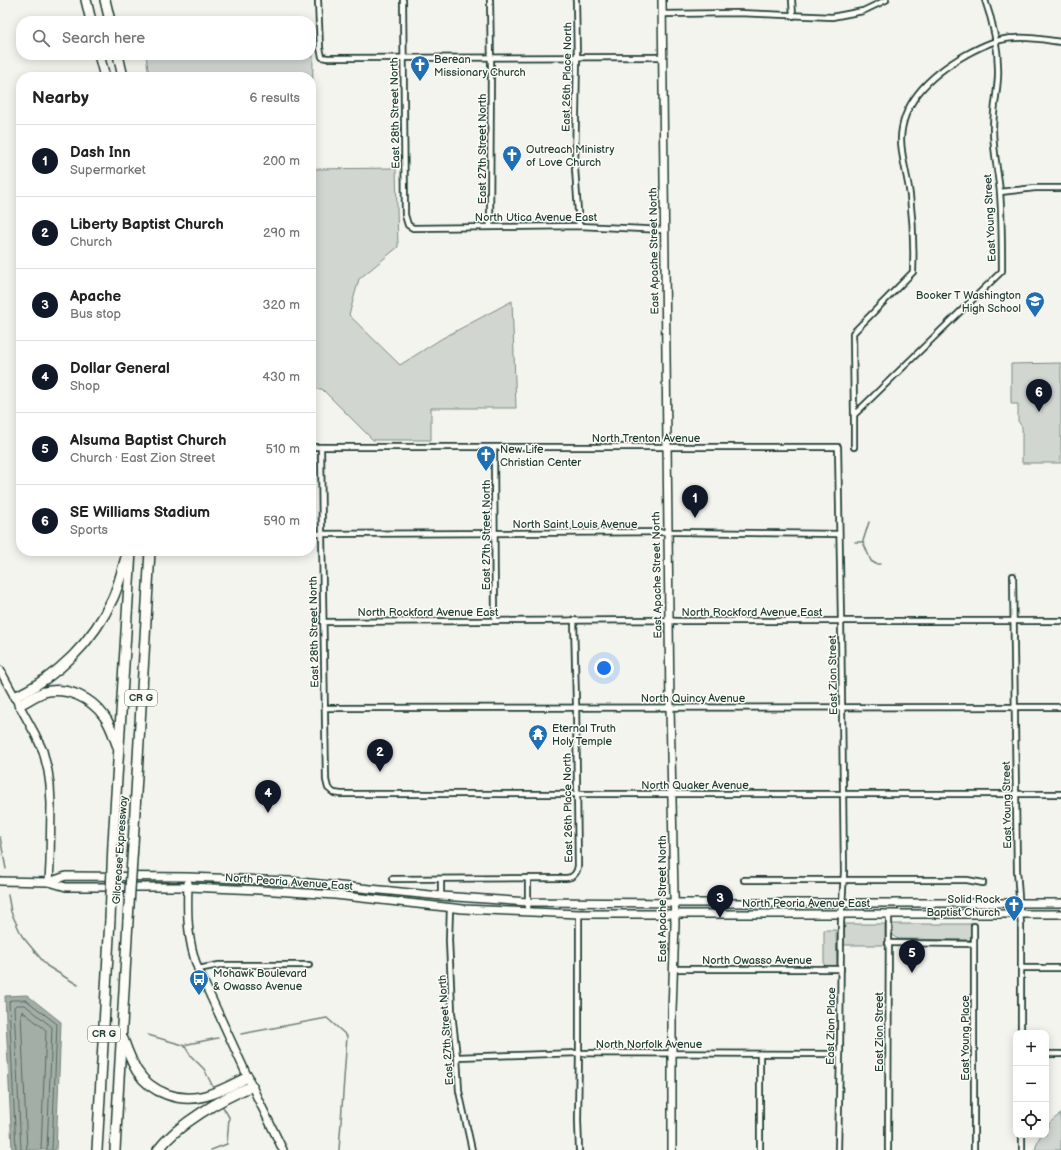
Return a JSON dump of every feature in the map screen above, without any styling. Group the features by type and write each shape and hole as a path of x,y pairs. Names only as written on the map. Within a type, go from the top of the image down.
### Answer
{"highway":[{"path":"86,0 90,16"},
{"path":"105,0 109,16"},
{"path":"100,60 104,72"},
{"path":"119,60 122,72"},
{"path":"18,701 27,692 49,677 71,658 91,635 113,596 120,578 126,556"},
{"name":"Gilcrease Expressway","path":"97,1150 113,843 131,556"},
{"name":"Gilcrease Expressway","path":"115,1150 150,556"},
{"path":"18,701 50,691 68,692 83,697 94,705 105,717 119,751"},
{"path":"122,1034 131,1060 142,1078 158,1091 167,1095 187,1098 207,1096 248,1077"},
{"path":"158,1150 172,1135 206,1109 252,1086"}],"main road":[{"name":"East Apache Street North","path":"662,0 666,447 675,914 673,969 672,1150"},
{"path":"0,670 18,701 43,751 50,785 49,882"},
{"name":"North Peoria Avenue East","path":"49,882 66,876 188,877 290,881 441,896 528,902 1061,903"},
{"path":"188,877 188,919 192,955 283,1150"},
{"name":"North Peoria Avenue East","path":"0,882 49,882 66,887 188,887 260,890 335,895 450,908 579,914 1061,914"}],"street":[{"path":"318,0 320,48 322,57 336,59 577,57 663,58"},
{"name":"East 28th Street North","path":"403,0 405,215 408,225"},
{"name":"East 27th Street North","path":"490,0 490,226"},
{"name":"East 26th Place North","path":"576,0 577,57 575,168 579,226"},
{"path":"792,0 792,16"},
{"path":"662,14 738,13 832,18 863,11 885,0"},
{"name":"East Young Street","path":"854,415 1002,271 1000,192 993,128 998,77 998,59 996,41 985,0"},
{"path":"854,447 853,333 913,272 910,196 902,145 902,126 910,105 918,93 938,73 978,48 996,41 1015,38 1061,42"},
{"path":"1000,192 1035,188 1061,188"},
{"name":"North Utica Avenue East","path":"408,225 413,228 579,226 665,230"},
{"name":"North Trenton Avenue","path":"316,447 838,447"},
{"name":"East 28th Street North","path":"321,447 326,780 330,790"},
{"name":"East Zion Street","path":"838,447 844,880 842,903"},
{"name":"East 27th Street North","path":"494,448 495,621"},
{"name":"North Saint Louis Avenue","path":"316,534 668,532 839,534"},
{"name":"East Young Street","path":"1013,576 1017,870 1021,914 1021,1030"},
{"name":"East 26th Place North","path":"528,878 569,878 578,871 578,793 574,620"},
{"name":"North Rockford Avenue East","path":"323,622 574,620 1061,621"},
{"name":"North Quincy Avenue","path":"325,708 1061,707"},
{"name":"North Quaker Avenue","path":"330,790 334,793 341,794 1061,794"},
{"path":"392,879 528,878 528,912"},
{"path":"441,879 441,896"},
{"name":"North Peoria Avenue East","path":"744,880 967,880 983,883"},
{"name":"East Zion Place","path":"838,1150 842,903"},
{"name":"East 27th Street North","path":"450,908 449,940 451,986 459,1091 472,1150"},
{"path":"579,914 579,1150"},
{"name":"East Zion Street","path":"888,1150 889,914"},
{"name":"East Young Place","path":"974,926 974,1150"},
{"path":"888,943 974,944"},
{"path":"198,969 219,965 310,966"},
{"path":"1021,968 1061,968"},
{"name":"North Owasso Avenue","path":"673,969 841,969"},
{"name":"North Norfolk Avenue","path":"457,1057 579,1053 840,1054"},
{"path":"760,1054 760,1150"},
{"path":"1049,1054 1061,1054"},
{"path":"1022,1138 1022,1150"}],"shaded area":[{"path":"147,60 313,60 313,72 148,72"},
{"path":"396,168 398,247 359,279 349,315 400,365 441,339 512,301 516,408 431,408 431,440 373,440 322,389 316,389 316,169"},
{"path":"1061,363 1061,463 1022,463 1022,427 1018,421 1018,404 1011,404 1011,364"},
{"path":"845,924 885,924 885,945 843,945"},
{"path":"892,924 971,924 971,938 969,940 899,939 893,935"},
{"path":"824,930 836,930 837,966 824,966"},
{"path":"1061,1114 1061,1150 1035,1150 1039,1138 1049,1138 1049,1125"}],"water":[{"path":"27,995 61,1022 56,1150 12,1150 5,996"}],"waterway":[{"path":"863,541 869,522"},
{"path":"855,542 863,542 871,561 876,564 880,564"},
{"path":"0,837 6,869"},
{"path":"8,895 11,912 22,936 47,966 78,985"},
{"path":"241,1034 327,1018 347,1036 339,1150"},
{"path":"148,1035 183,1045 218,1038"},
{"path":"184,1045 191,1056 204,1069 214,1089"},
{"path":"211,1150 227,1144 229,1117 223,1107"}],"place":[{"name":"Berean Missionary Church","path":"420,82"},
{"name":"Outreach Ministry of Love Church","path":"512,172"},
{"name":"Booker T Washington High School","path":"1035,318"},
{"name":"SE Williams Stadium","path":"1039,412"},
{"name":"New Life Christian Center","path":"486,472"},
{"name":"Dash Inn","path":"695,518"},
{"name":"Eternal Truth Holy Temple","path":"538,751"},
{"name":"Liberty Baptist Church","path":"380,772"},
{"name":"Dollar General","path":"268,813"},
{"name":"Apache","path":"720,918"},
{"name":"Solid Rock Baptist Church","path":"1014,922"},
{"name":"Alsuma Baptist Church","path":"912,973"},
{"name":"Mohawk Boulevard & Owasso Avenue","path":"199,996"}]}
